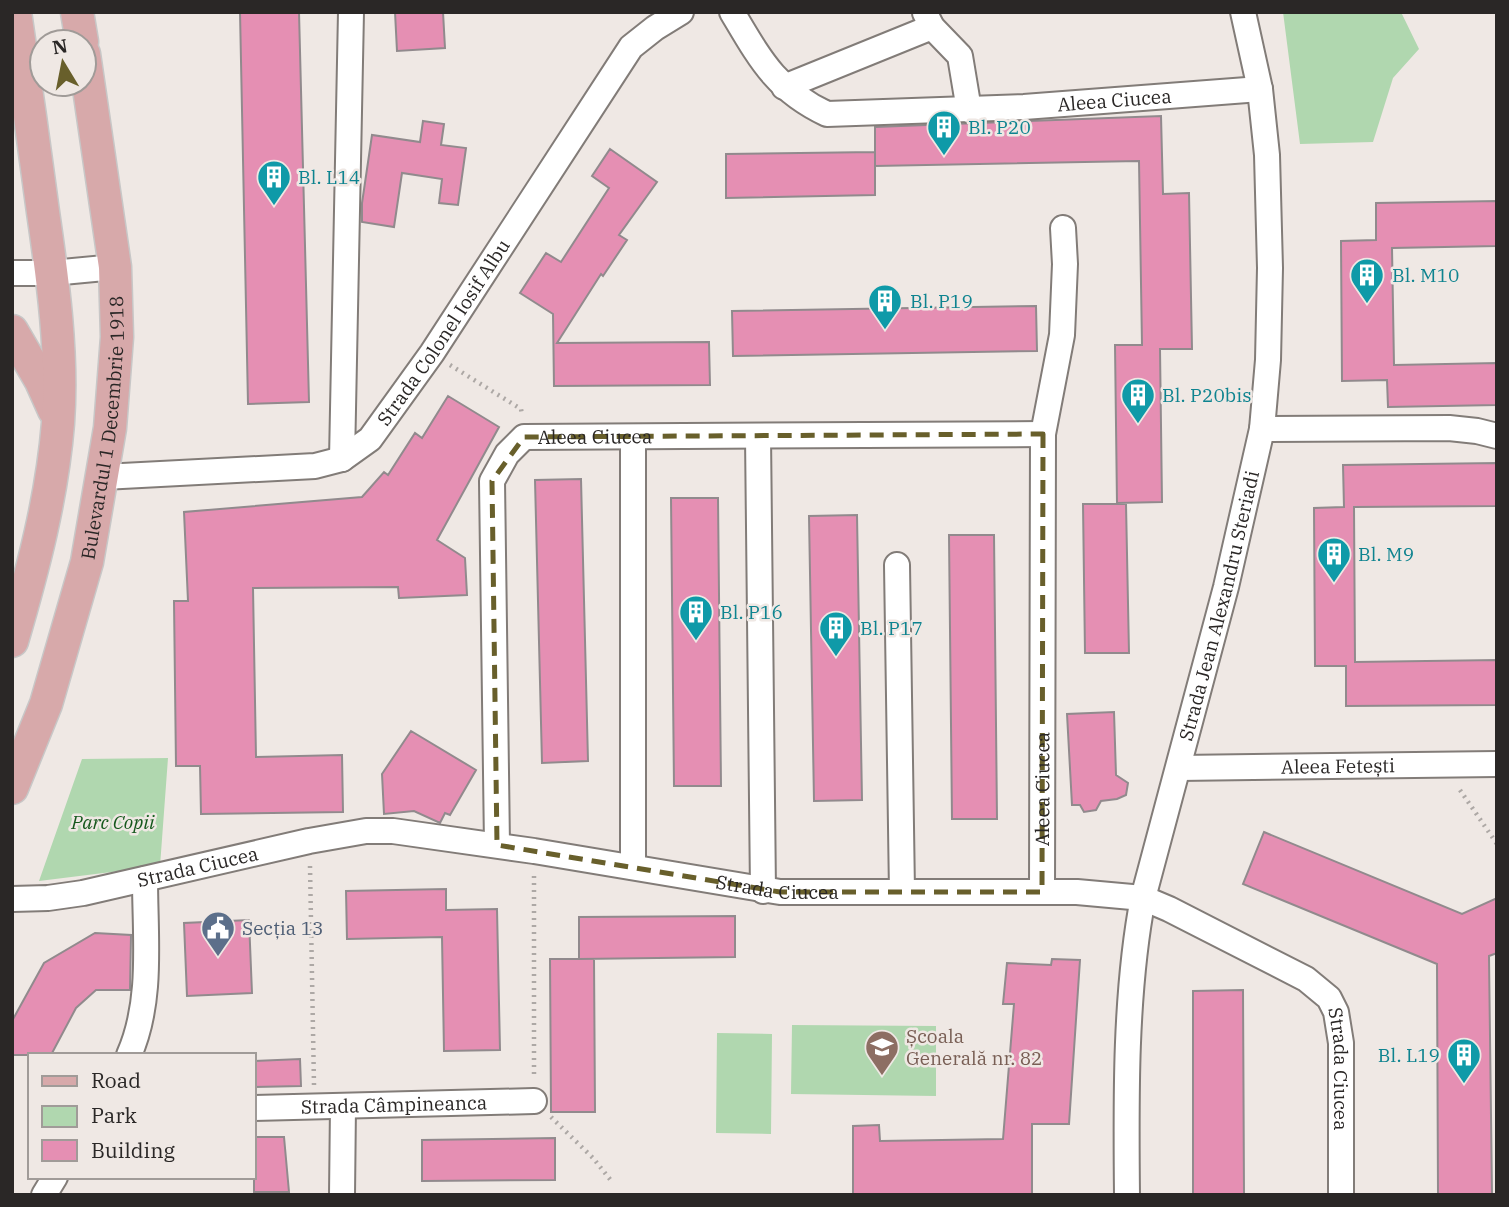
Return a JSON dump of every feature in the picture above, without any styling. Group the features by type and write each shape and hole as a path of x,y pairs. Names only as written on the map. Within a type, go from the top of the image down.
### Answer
{"main road":[{"path":"12,641 37,552 52,473 58,420 57,338 52,273 27,81 15,12"},
{"name":"Bulevardul 1 Decembrie 1918","path":"12,788 50,692 87,562 103,477 115,376 115,267 89,98"},
{"path":"12,331 41,381 58,420"}],"street":[{"path":"342,459 351,12"},
{"name":"Strada Colonel Iosif Albu","path":"103,477 315,466 342,459 370,439 432,353 631,47 681,12"},
{"name":"Aleea Ciucea","path":"732,12 769,72 806,104 827,114 969,110 1260,89"},
{"name":"Strada Jean Alexandru Steriadi","path":"1127,1195 1130,1033 1137,928 1226,587 1262,429 1268,360 1267,155 1260,89 1243,12"},
{"path":"784,87 929,20 960,56 969,110"},
{"name":"Aleea Ciucea","path":"1042,892 1043,434 1062,335 1065,264 1063,228"},
{"path":"12,273 52,273 115,267"},
{"path":"1262,429 1449,428 1497,436"},
{"name":"Aleea Ciucea","path":"497,845 492,481 507,454 524,437 1043,434"},
{"path":"758,436 763,891"},
{"path":"633,437 633,867"},
{"path":"897,565 902,892"},
{"name":"Aleea Fetești","path":"1179,768 1497,764"},
{"name":"Strada Ciucea","path":"12,899 83,893 309,841 366,831 393,831 534,850 763,891 1107,893 1143,898 1306,979 1329,998 1336,1012 1341,1044 1341,1195"},
{"path":"130,1053 143,1014 145,880"},
{"name":"Strada Câmpineanca","path":"256,1108 534,1101"},
{"path":"342,1195 343,1106"},
{"path":"44,1195 54,1179"}],"path":[{"path":"432,353 521,409 524,437"},
{"path":"1444,766 1497,844"},
{"path":"309,841 315,1107"},
{"path":"534,850 534,1101 579,1144 613,1183"}],"highlighted area":[{"path":"1043,434 1042,892 780,892 497,845 492,481 524,437"}],"green space":[{"path":"1283,12 1401,12 1419,49 1393,78 1373,142 1300,144"},
{"name":"Parc Copii","path":"168,758 160,866 39,881 82,759"},
{"path":"792,1025 936,1026 936,1096 791,1094"},
{"path":"717,1033 772,1034 771,1134 716,1133"}],"building":[{"name":"Bl. L14","path":"240,12 299,12 309,402 248,404"},
{"path":"395,12 443,12 445,48 397,51"},
{"path":"1161,116 1163,194 1189,193 1192,349 1160,349 1162,502 1117,503 1115,345 1142,345 1139,161 875,166 875,195 726,198 726,154 875,152 875,127"},
{"path":"423,121 444,124 441,145 466,148 458,205 439,203 442,179 402,173 394,227 362,222 362,203 372,135 420,142"},
{"path":"610,149 657,182 619,235 627,240 603,276 601,274 557,343 709,342 710,385 554,386 553,314 520,293 546,253 561,262 609,188 592,176"},
{"name":"Bl. M10","path":"1497,201 1497,246 1392,248 1394,365 1497,363 1497,405 1388,407 1387,380 1342,381 1341,241 1376,240 1376,203"},
{"name":"Bl. P19","path":"1036,306 1037,351 733,356 732,311"},
{"path":"448,396 499,427 437,540 465,558 467,595 399,598 398,587 253,588 256,757 342,755 343,812 201,814 200,766 176,766 174,601 188,601 184,512 362,497 384,472 388,475 415,433 422,438"},
{"name":"Bl. M9","path":"1497,463 1497,506 1354,507 1355,662 1497,660 1497,705 1346,706 1346,666 1315,666 1314,508 1344,507 1343,465"},
{"path":"581,479 588,761 542,763 535,480"},
{"name":"Bl. P16","path":"671,498 718,498 721,786 674,786"},
{"path":"1083,504 1126,504 1129,653 1085,653"},
{"name":"Bl. P17","path":"857,515 862,800 814,801 809,516"},
{"path":"949,535 994,535 997,819 952,819"},
{"path":"1114,712 1116,775 1128,783 1126,795 1101,801 1096,810 1084,812 1080,805 1072,805 1067,714"},
{"path":"411,731 476,770 450,815 445,813 440,823 414,811 384,814 382,774"},
{"name":"Bl. L19","path":"1264,832 1462,914 1497,898 1497,953 1489,956 1492,1195 1438,1195 1437,964 1243,884"},
{"path":"446,889 446,910 497,909 500,1050 444,1051 442,937 347,939 346,891"},
{"path":"735,916 735,957 579,959 579,917"},
{"name":"Secția 13","path":"249,920 252,993 187,996 184,923"},
{"path":"95,933 131,935 130,990 96,990 76,1008 52,1053 12,1055 12,1021 44,963"},
{"path":"550,959 594,959 595,1112 551,1112"},
{"path":"1052,959 1080,960 1069,1124 1032,1124 1032,1195 853,1195 853,1126 879,1125 880,1141 1003,1139 1014,1004 1003,1004 1007,963 1051,965"},
{"path":"1243,990 1244,1195 1193,1195 1193,991"},
{"path":"300,1059 301,1086 256,1087 256,1061"},
{"path":"256,1137 284,1137 289,1192 254,1192"},
{"path":"555,1138 555,1180 422,1181 422,1140"}],"place":[{"name":"Bl. P20","path":"944,157"},
{"name":"Bl. L14","path":"274,207"},
{"name":"Bl. M10","path":"1367,305"},
{"name":"Bl. P19","path":"885,331"},
{"name":"Bl. P20bis","path":"1138,425"},
{"name":"Bl. M9","path":"1334,584"},
{"name":"Bl. P16","path":"696,642"},
{"name":"Bl. P17","path":"836,658"},
{"name":"Secția 13","path":"218,958"},
{"name":"Școala Generală nr. 82","path":"882,1077"},
{"name":"Bl. L19","path":"1464,1085"}]}
